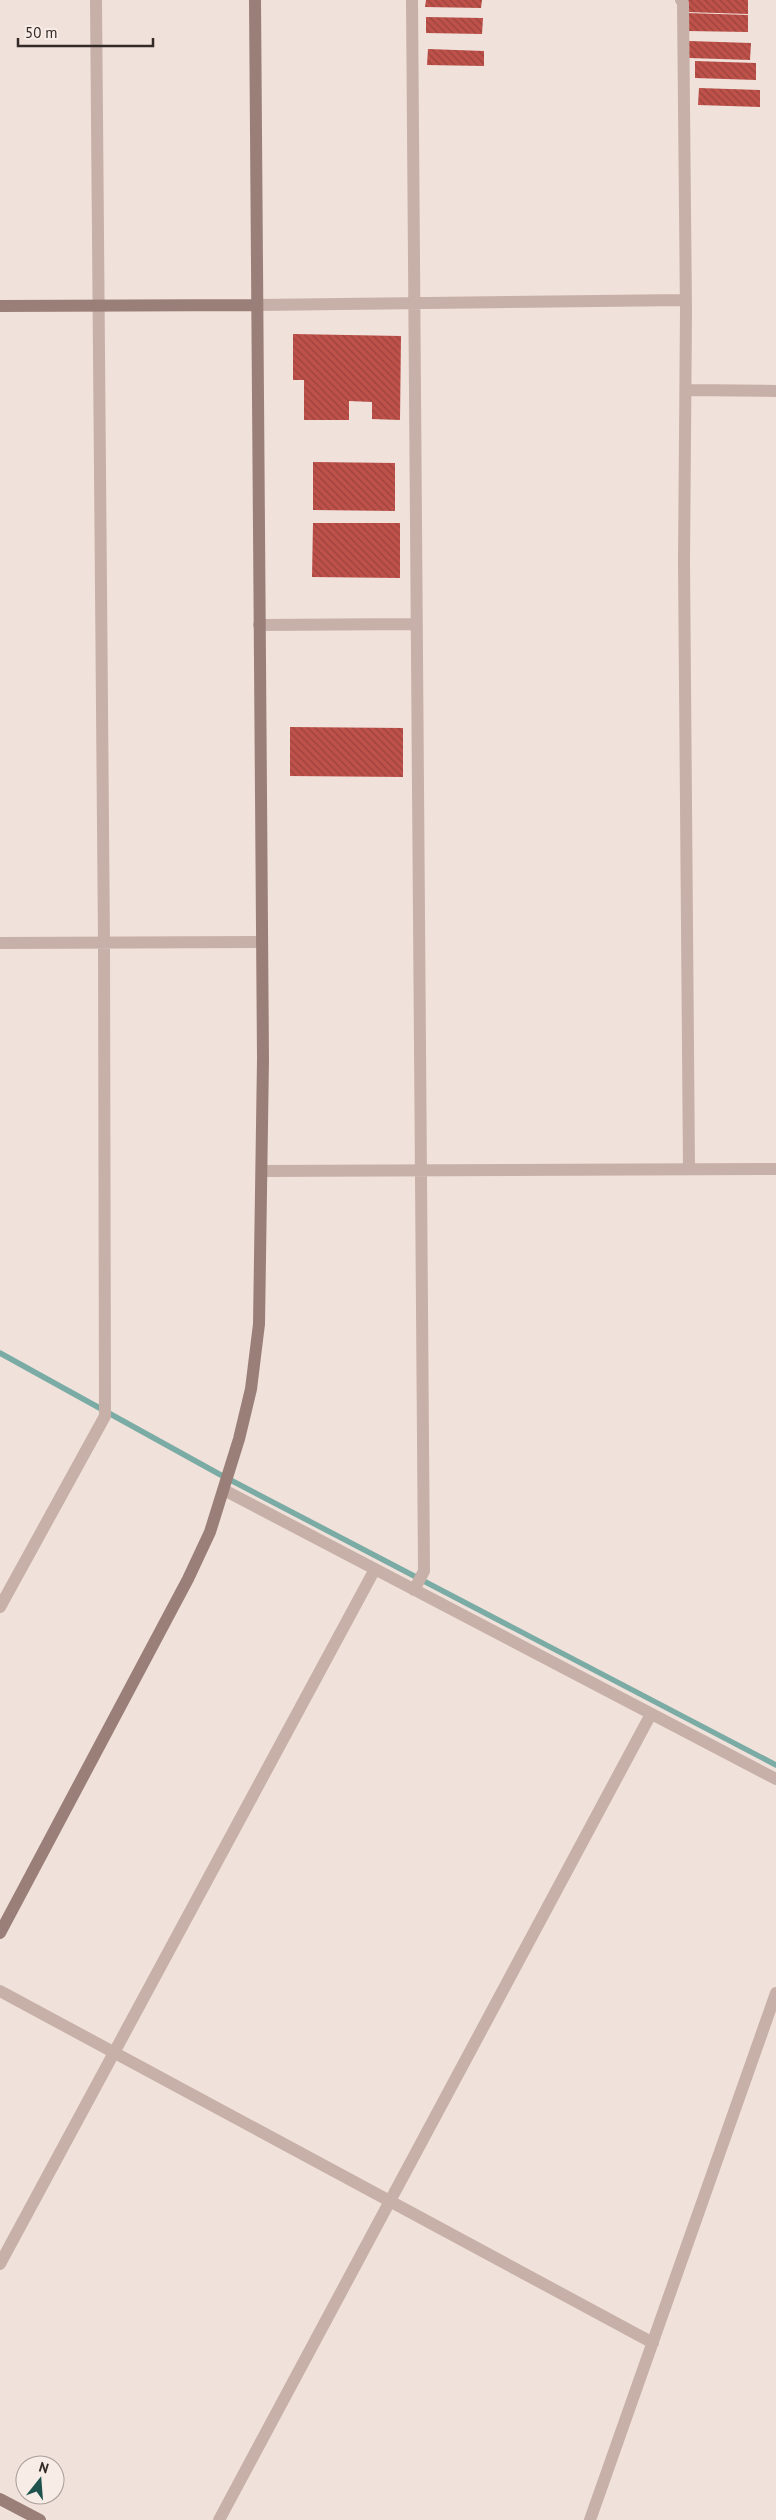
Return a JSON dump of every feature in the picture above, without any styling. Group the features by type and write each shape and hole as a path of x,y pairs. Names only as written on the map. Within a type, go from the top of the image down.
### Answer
{"street":[{"path":"0,1607 105,1416 104,943 96,0"},
{"path":"0,1933 188,1579 210,1532 239,1439 250,1389 259,1324 262,1171 262,942 256,0"},
{"path":"412,0 424,1571 414,1590"},
{"path":"681,0 683,3 686,390 684,562 689,1168"},
{"path":"0,306 685,300"},
{"path":"686,390 776,391"},
{"path":"259,625 416,624"},
{"path":"0,943 262,942"},
{"path":"262,1171 776,1169"},
{"path":"224,1490 776,1779"},
{"path":"0,2264 375,1569"},
{"path":"219,2520 651,1714"},
{"path":"0,1991 653,2343"},
{"path":"590,2520 776,1993"},
{"path":"0,2498 40,2520"}],"building":[{"path":"426,0 482,0 481,8 425,7"},
{"path":"687,0 748,0 748,14 687,12"},
{"path":"687,13 748,15 748,32 687,31"},
{"path":"426,17 483,18 482,34 426,33"},
{"path":"689,41 751,43 750,60 689,58"},
{"path":"428,49 484,51 484,66 427,65"},
{"path":"695,61 756,63 756,80 695,78"},
{"path":"699,88 760,90 760,107 698,105"},
{"path":"293,334 401,336 400,420 372,419 372,402 349,401 349,420 304,420 304,380 293,380"},
{"path":"313,462 395,463 395,511 313,510"},
{"path":"313,523 400,523 400,578 312,577"},
{"path":"290,727 403,728 403,777 290,776"}],"waterway":[{"path":"0,1353 219,1474 776,1765"}]}
